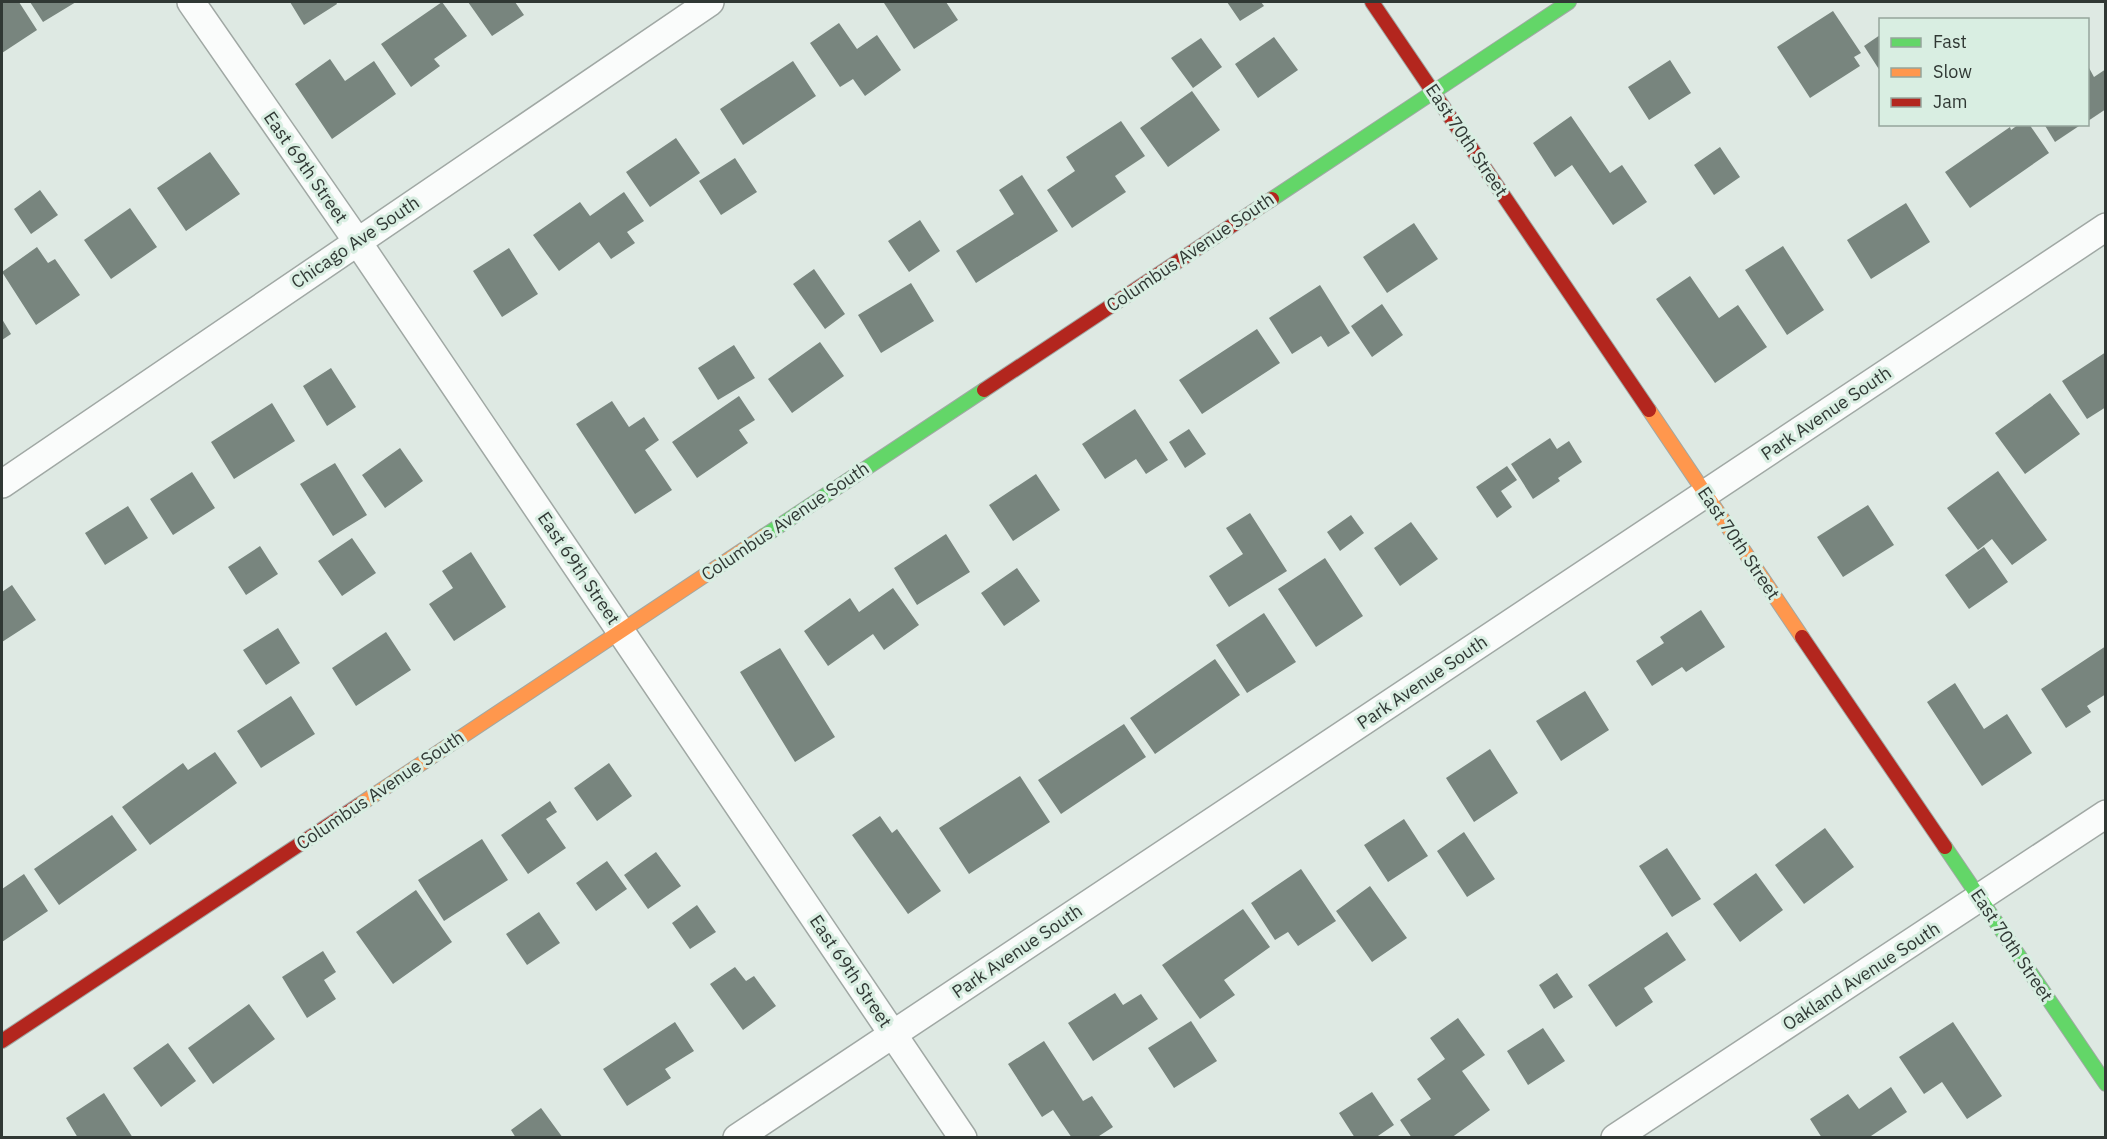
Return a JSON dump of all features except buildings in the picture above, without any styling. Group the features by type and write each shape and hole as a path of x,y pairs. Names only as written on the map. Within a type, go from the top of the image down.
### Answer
{"street":[{"name":"East 69th Street","path":"191,2 357,241 963,1137"},
{"name":"Chicago Ave South","path":"2,484 710,2"},
{"name":"East 70th Street","path":"1372,2 2106,1084"},
{"name":"Columbus Avenue South","path":"2,1041 1433,90 1569,2"},
{"name":"Park Avenue South","path":"737,1137 2106,227"},
{"name":"Oakland Avenue South","path":"1615,1137 2106,814"}],"traffic: fast":[{"path":"1272,199 1569,2"},
{"path":"764,536 984,390"},
{"path":"1945,847 2106,1084"}],"traffic: slow":[{"path":"1649,410 1802,637"},
{"path":"359,805 764,536"}],"traffic: jam":[{"path":"1372,2 1649,410"},
{"path":"984,390 1272,199"},
{"path":"1802,637 1945,847"},
{"path":"2,1041 359,805"}]}
